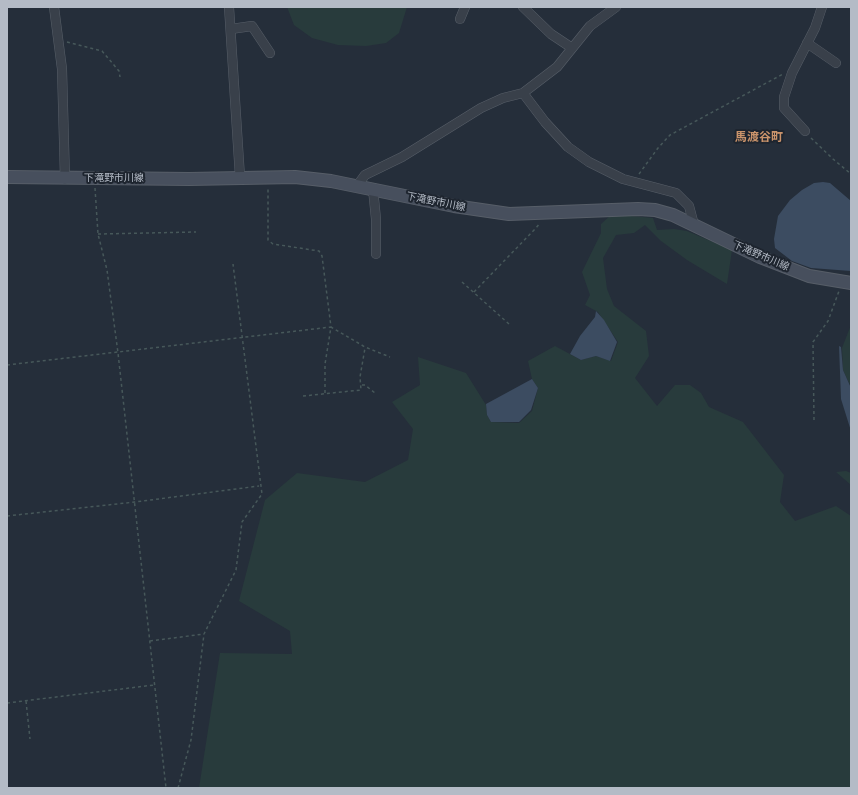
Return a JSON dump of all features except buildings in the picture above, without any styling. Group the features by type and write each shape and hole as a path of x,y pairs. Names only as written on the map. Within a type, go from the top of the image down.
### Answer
{"main road":[{"name":"下滝野市川線","path":"7,177 189,179 268,177 331,181 454,206 509,214 540,214 638,209 655,210 673,215 760,257 802,274 847,282"}],"street":[{"path":"54,7 62,69 65,178"},
{"path":"229,7 240,177"},
{"path":"460,18 465,7"},
{"path":"523,7 551,34 572,48"},
{"path":"356,186 365,176 402,157 481,108 503,98 523,93 557,67 590,26 616,7"},
{"path":"805,131 784,108 783,104 793,72 822,7"},
{"path":"231,29 252,26 270,53"},
{"path":"807,43 836,63"},
{"path":"523,93 545,122 568,147 589,162 634,183 676,193 689,206 694,225"},
{"path":"373,189 376,220 376,254"}],"path":[{"path":"59,40 88,46 102,51 119,71 120,77"},
{"path":"634,183 658,148 670,135 788,70 793,72"},
{"path":"805,131 833,160 851,174"},
{"path":"268,177 268,240 273,244 319,251 322,256 331,327 325,364 325,393"},
{"path":"95,178 98,234 107,270 118,353 166,788"},
{"path":"474,292 536,228 540,222 540,214"},
{"path":"98,234 196,232"},
{"path":"178,788 191,740 196,686 204,644 204,634 236,570 242,522 262,494 233,264"},
{"path":"462,282 509,324"},
{"path":"814,420 814,342 828,321 847,282"},
{"path":"7,365 331,327 365,347 390,357"},
{"path":"303,396 325,393 358,392 361,390 362,385 360,376 365,347"},
{"path":"362,385 365,385 375,393"},
{"path":"7,516 260,486"},
{"path":"150,641 204,634"},
{"path":"7,703 155,685"},
{"path":"26,700 30,739"}],"shaded area":[{"path":"287,7 407,7 399,33 386,43 366,46 338,45 312,38 294,25"},
{"path":"612,214 653,218 657,230 674,229 687,231 732,250 727,284 687,260 661,241 645,225 634,233 616,235 603,258 607,289 614,306 646,331 649,356 635,378 657,406 675,385 690,385 701,393 709,407 743,422 784,475 780,502 795,521 836,506 851,516 851,788 199,788 220,653 292,654 290,631 239,601 265,500 297,473 365,482 408,460 413,429 392,402 420,385 418,357 466,373 486,405 487,415 491,422 519,423 532,411 538,388 532,379 528,361 555,346 581,360 596,356 611,361 618,342 598,312 585,305 590,295 582,272 601,233 601,224"},
{"path":"851,325 851,387 843,370 842,348"},
{"path":"846,471 851,473 851,485 836,472"}],"water":[{"path":"814,183 830,183 851,201 851,271 811,268 792,261 775,248 774,239 778,216 790,200 802,190"},
{"path":"596,311 604,320 617,342 610,361 596,356 581,360 570,354 580,336 595,317"},
{"path":"839,346 841,347 843,370 851,388 851,431 841,399"},
{"path":"532,379 538,388 531,410 519,422 491,422 487,415 486,404"}],"district":[{"name":"馬渡谷町","path":"759,138"}]}
